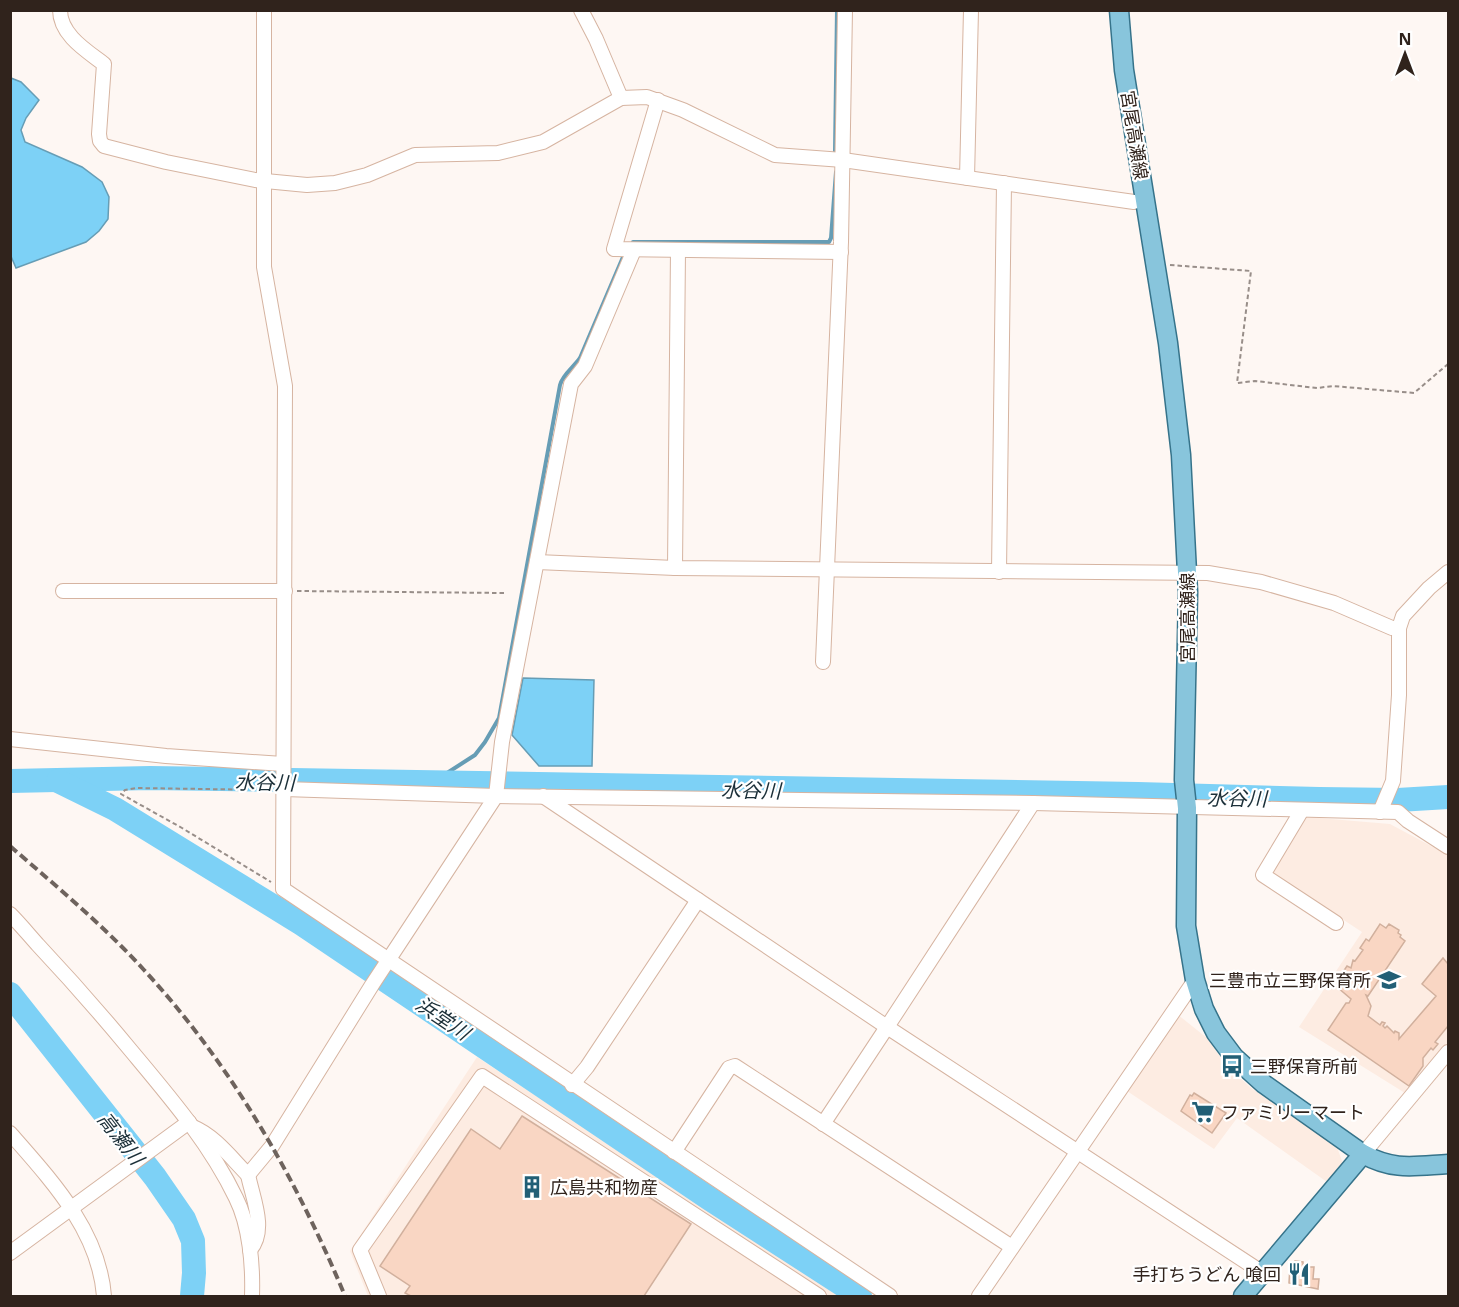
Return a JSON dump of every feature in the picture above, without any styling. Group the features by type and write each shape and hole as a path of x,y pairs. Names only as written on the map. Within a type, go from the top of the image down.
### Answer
{"main road":[{"name":"宮尾高瀬線","path":"1119,10 1125,70 1177,413 1188,573 1184,780 1187,807 1186,926 1195,980 1204,1009 1216,1033 1234,1057 1264,1084 1363,1154 1387,1166 1449,1164"},
{"path":"1243,1296 1363,1154"}],"street":[{"path":"60,10 60,16 72,40 104,64 99,134 104,146 166,162 264,181 307,185 335,183 367,175 415,154 498,153 543,142 621,98 646,97 658,100 775,154 843,160 1134,202"},
{"path":"264,10 264,267 285,386 283,889 388,963 890,1296"},
{"path":"580,10 596,39 621,98"},
{"path":"823,662 841,252 845,10"},
{"path":"967,178 971,10"},
{"path":"658,100 614,249 841,252"},
{"path":"999,572 1004,183"},
{"path":"248,1175 272,1146 497,787 502,742 571,384 585,366 634,250"},
{"path":"675,568 678,250"},
{"path":"537,562 675,568 1208,573 1261,582 1334,603 1392,628 1399,628"},
{"path":"1380,811 1394,781 1399,695 1399,628 1404,616 1429,588 1449,572"},
{"path":"63,591 285,591"},
{"path":"10,739 283,767"},
{"path":"283,788 497,787 543,796 1380,811 1398,812 1449,847"},
{"path":"543,796 887,1027 1263,1273"},
{"path":"823,1124 1033,803"},
{"path":"1302,810 1263,874 1335,923"},
{"path":"572,1085 698,900"},
{"path":"10,914 91,1002 188,1125 237,1200 250,1250 252,1296"},
{"path":"979,1296 1195,980"},
{"path":"1363,1154 1449,1052"},
{"path":"674,1152 729,1068 735,1066 1012,1247"},
{"path":"379,1296 360,1250 482,1076 819,1296"},
{"path":"188,1125 203,1131 248,1175 258,1220 257,1241 250,1250"},
{"path":"10,1253 188,1125"},
{"path":"10,1133 48,1177 86,1233 98,1259 105,1296"}],"path":[{"path":"1155,264 1251,271 1237,383 1255,381 1317,388 1333,386 1414,393 1449,364"},
{"path":"285,591 504,593"},
{"path":"283,788 137,788 125,790 121,795 182,828 283,889"}],"shaded area":[{"name":"三豊市立三野保育所","path":"1307,817 1390,824 1448,855 1448,1042 1405,1093 1299,1027 1362,932 1269,871"},
{"path":"1177,1014 1207,1038 1226,1065 1250,1087 1337,1147 1343,1164 1327,1182 1237,1118 1214,1149 1127,1091"},
{"path":"477,1057 840,1296 368,1296 350,1251"}],"water":[{"path":"11,78 21,82 39,100 26,118 21,130 25,142 82,167 102,182 109,197 108,219 86,242 16,268 10,254"},
{"path":"523,678 594,680 592,766 539,766 512,735"}],"building":[{"path":"1380,924 1386,928 1389,924 1399,930 1400,937 1405,941 1368,996 1366,995 1371,1006 1368,1016 1380,1025 1382,1022 1385,1023 1383,1026 1385,1028 1387,1026 1394,1033 1395,1031 1399,1033 1399,1039 1436,996 1422,984 1443,958 1448,964 1448,1026 1435,1042 1438,1044 1433,1050 1431,1048 1423,1058 1423,1066 1409,1086 1328,1030 1351,999 1337,987 1344,978 1341,975 1347,966 1351,968 1353,960 1355,961 1363,950 1360,948 1366,939 1369,941"},
{"name":"ファミリーマート","path":"1194,1093 1226,1113 1212,1133 1181,1111 1190,1095"},
{"name":"広島共和物産","path":"522,1116 691,1224 644,1296 411,1296 405,1293 410,1286 380,1266 471,1129 500,1149"},
{"path":"1295,1261 1303,1262 1303,1267 1314,1267 1313,1279 1319,1279 1318,1289 1289,1283 1290,1266 1294,1266"}],"waterway":[{"path":"835,151 837,10"},
{"path":"633,242 829,242 836,172"},
{"path":"433,782 475,755 499,718 561,381 580,358 623,257"},
{"name":"水谷川","path":"10,781 150,778 1319,799 1398,800 1448,797"},
{"name":"浜堂川","path":"58,781 115,809 302,924 710,1199 860,1296"},
{"name":"高瀬川","path":"10,994 155,1177 184,1219 193,1241 192,1296"}],"railway":[{"path":"10,846 79,906 128,953 176,1006 205,1044 233,1083 283,1166 345,1296"}],"place":[{"name":"三豊市立三野保育所","path":"1389,980"},
{"name":"三野保育所前","path":"1232,1066"},
{"name":"ファミリーマート","path":"1203,1112"},
{"name":"広島共和物産","path":"532,1187"},
{"name":"手打ちうどん 喰回","path":"1299,1274"}]}
